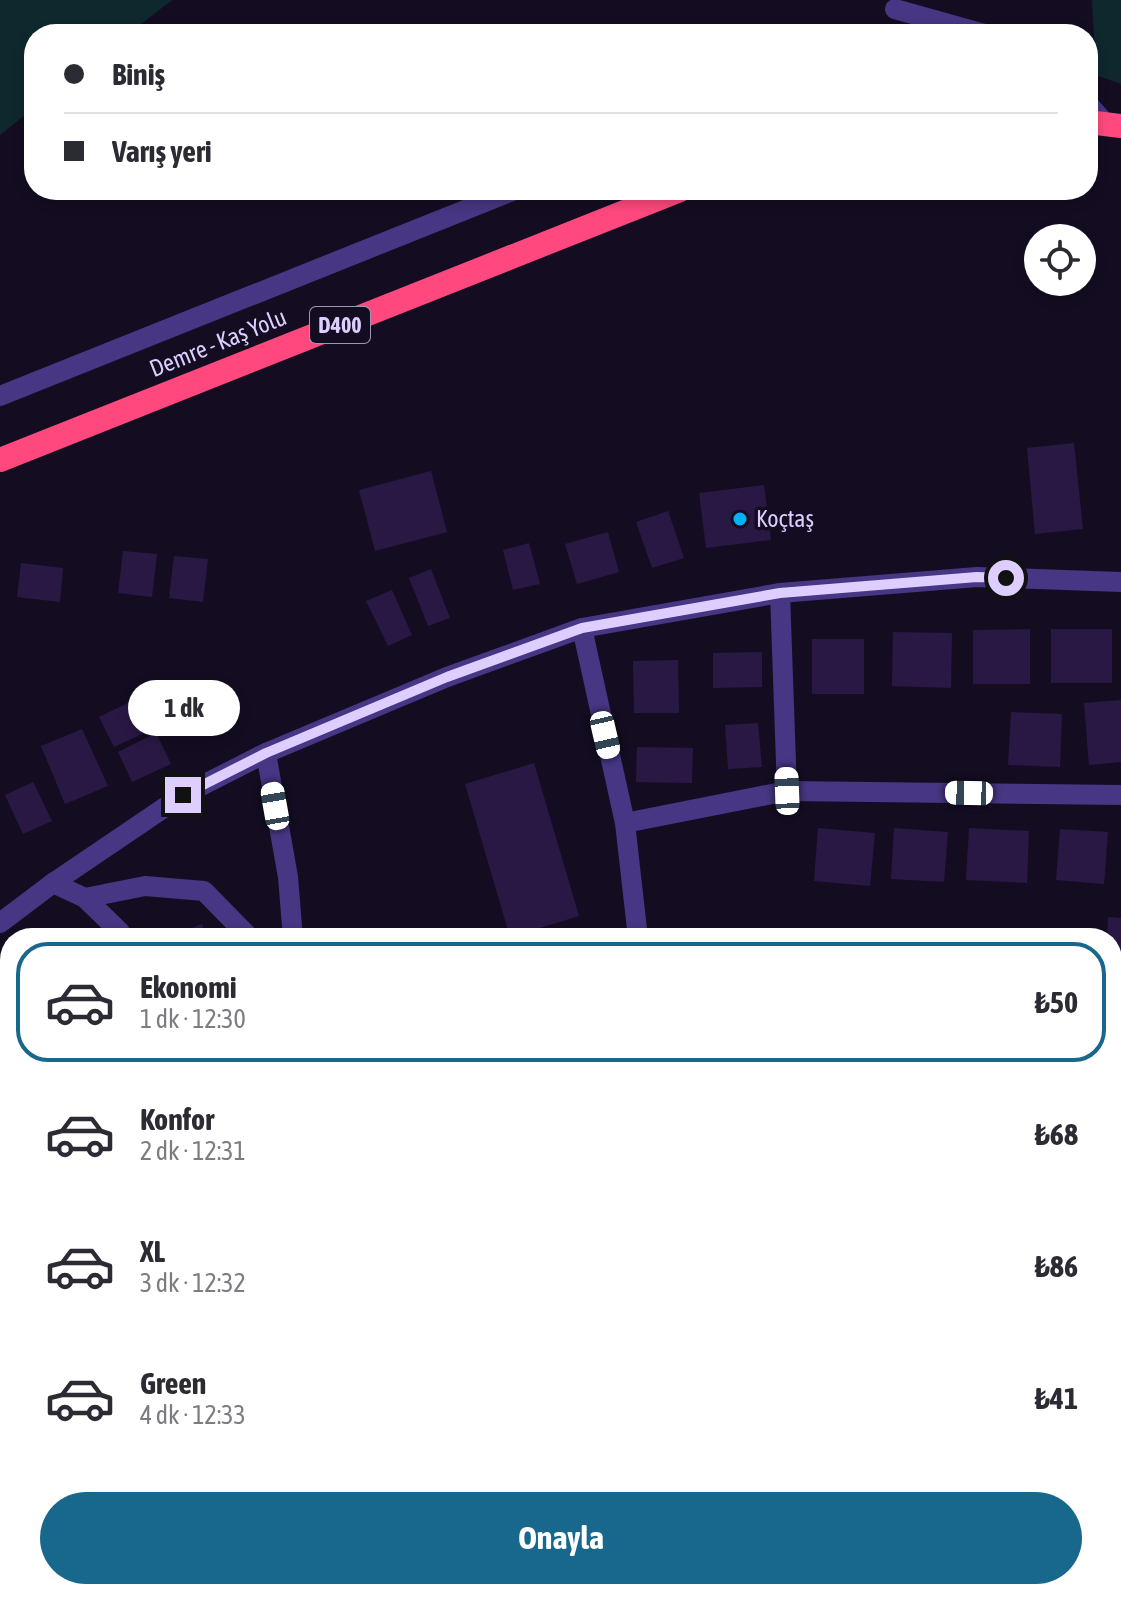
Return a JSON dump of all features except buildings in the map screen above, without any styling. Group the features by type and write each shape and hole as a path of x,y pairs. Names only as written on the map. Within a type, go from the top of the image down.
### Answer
{"highway":[{"name":"Demre - Kaş Yolu","path":"0,460 655,200"}],"street":[{"path":"895,9 948,24"},
{"path":"0,396 490,200"},
{"path":"0,923 53,883 183,795 266,753 447,677 582,628 780,593 977,577 1121,582"},
{"path":"780,593 787,791"},
{"path":"582,628 625,823 637,928"},
{"path":"266,753 288,877 292,928"},
{"path":"625,823 787,791 1121,795"},
{"path":"53,883 85,898 116,928"},
{"path":"85,898 145,886 204,891 240,928"}],"green space":[{"path":"0,0 172,0 141,24 24,24 24,116 0,135"},
{"path":"1092,0 1121,0 1121,84 1098,76 1098,24 1093,24"}],"place":[{"name":"Koçtaş","path":"740,519"}],"route":[{"path":"183,795 266,753 447,677 582,628 780,593 977,577 1006,578"}]}
